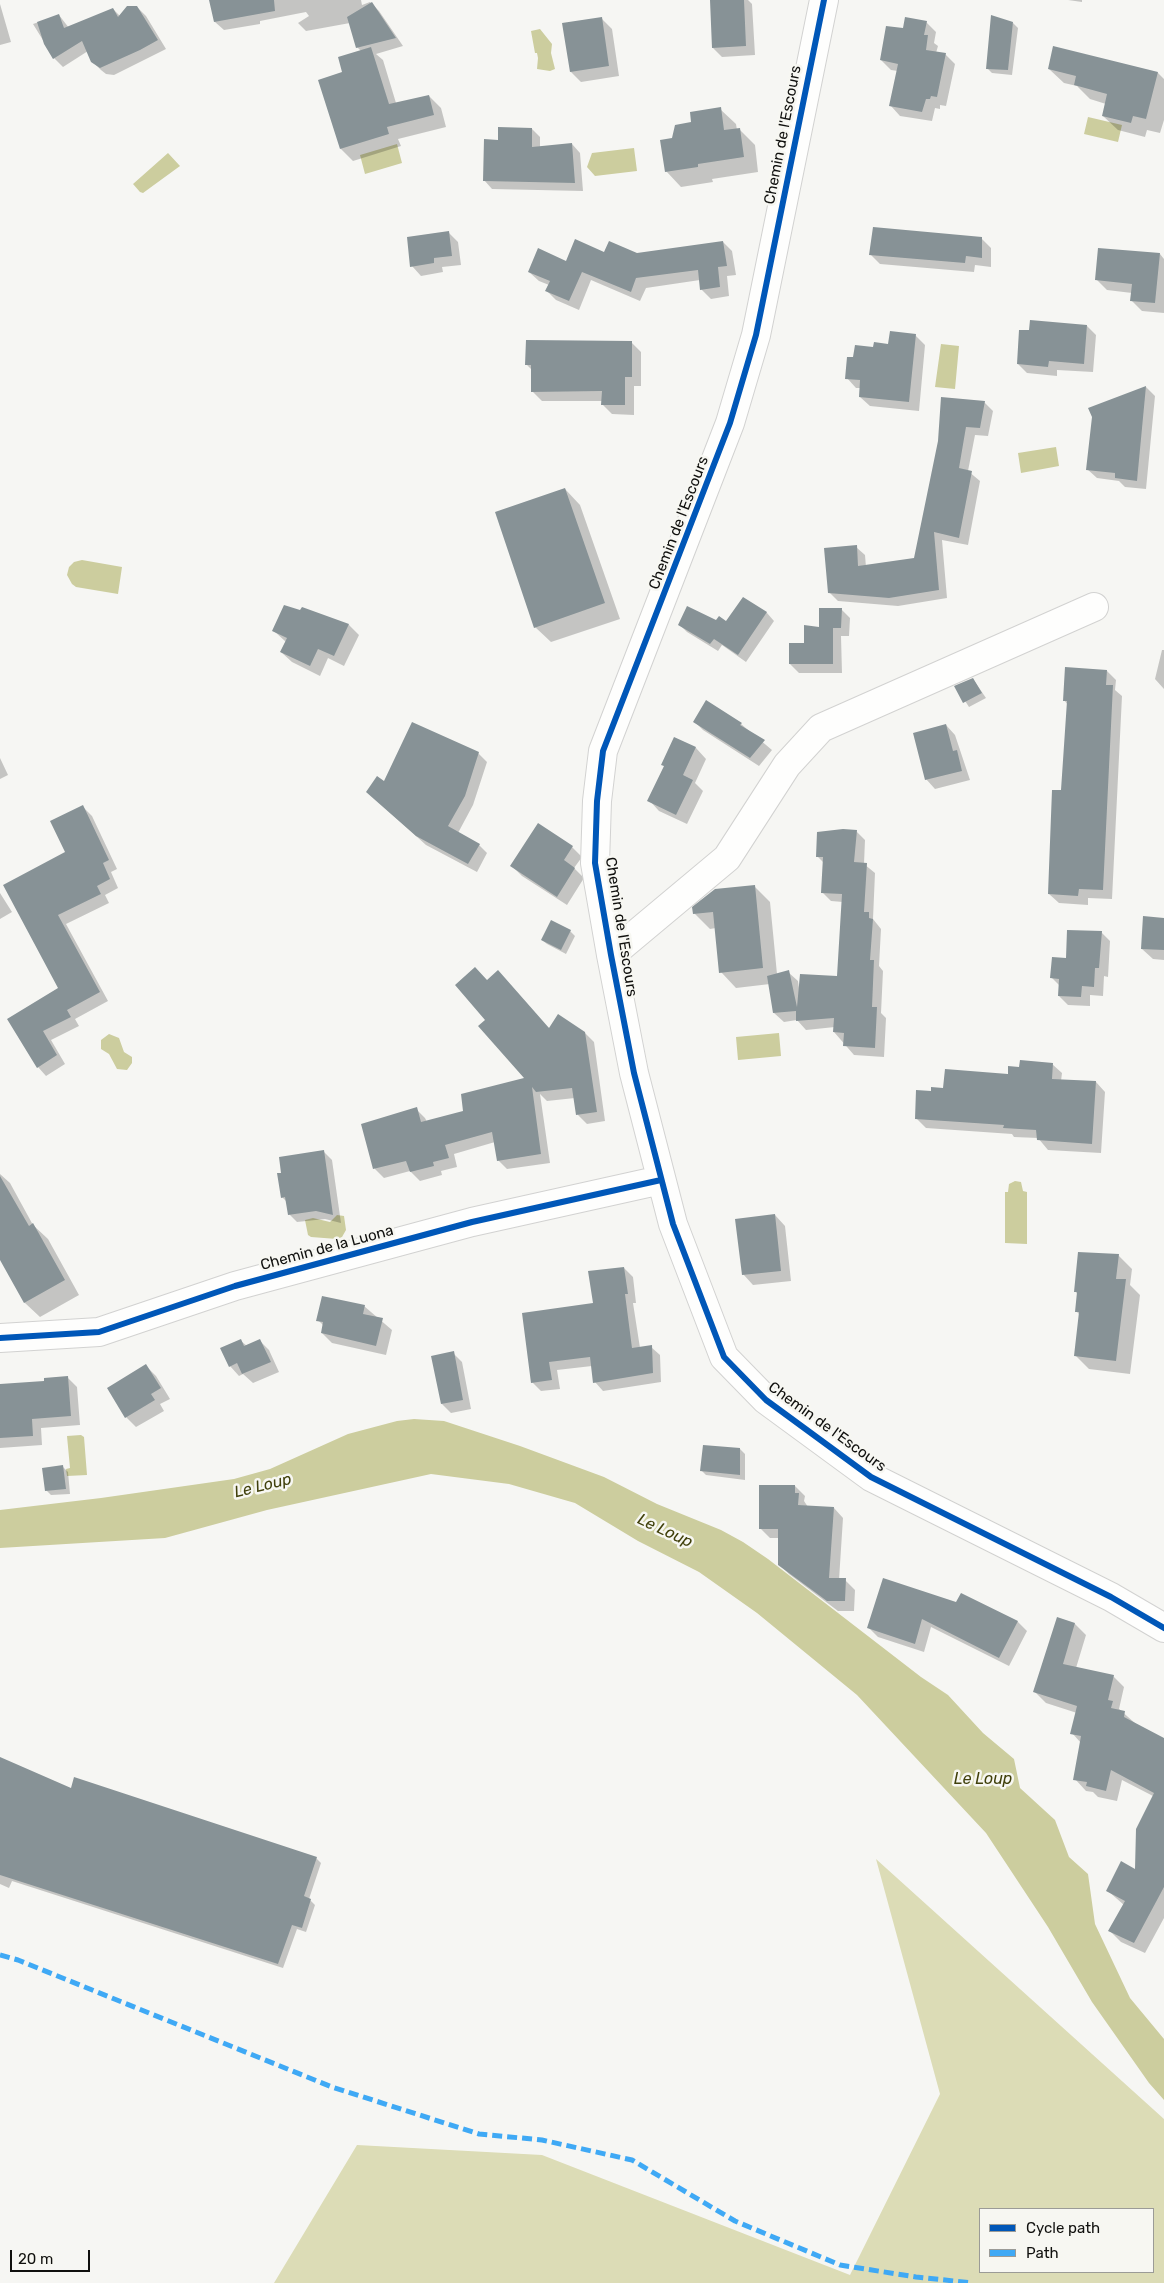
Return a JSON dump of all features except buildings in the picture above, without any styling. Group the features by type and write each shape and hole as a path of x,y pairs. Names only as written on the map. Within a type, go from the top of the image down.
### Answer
{"street":[{"name":"Chemin de l'Escours","path":"824,0 756,335 732,414 603,751 597,801 595,862 634,1073 673,1224 724,1357 766,1400 871,1477 1111,1597 1164,1628"},
{"path":"611,955 727,858 787,765 821,728 1094,607"},
{"name":"Chemin de la Luona","path":"0,1338 99,1332 235,1286 472,1222 661,1180"}],"shaded area":[{"path":"876,1859 1164,2119 1164,2283 274,2283 357,2145 542,2155 850,2275 940,2094"}],"water":[{"path":"540,29 552,44 551,53 555,69 550,71 537,69 538,58 537,53 535,53 531,31"},
{"path":"1088,117 1122,125 1118,142 1084,134"},
{"path":"397,144 402,163 365,174 360,155"},
{"path":"634,148 637,171 595,176 587,167 592,153"},
{"path":"168,153 180,166 143,193 140,192 133,184"},
{"path":"941,344 959,346 955,389 935,387"},
{"path":"1056,447 1059,466 1021,473 1018,453"},
{"path":"82,560 122,567 118,594 76,587 72,584 67,575 69,567 74,562"},
{"path":"779,1033 781,1056 738,1060 736,1037"},
{"path":"109,1034 119,1038 124,1052 132,1057 132,1063 127,1070 117,1069 109,1054 101,1049 101,1040"},
{"path":"1015,1181 1021,1182 1023,1191 1027,1192 1027,1244 1005,1243 1005,1192 1008,1192 1009,1184"},
{"path":"337,1215 344,1216 346,1230 342,1237 337,1239 311,1237 308,1235 305,1220 313,1218 330,1222"},
{"name":"Le Loup","path":"414,1419 444,1421 520,1446 604,1477 657,1504 721,1530 768,1559 921,1677 948,1695 983,1733 1014,1759 1020,1788 1055,1820 1069,1857 1088,1874 1095,1924 1130,1998 1164,2039 1164,2100 1149,2083 1092,2002 1048,1927 986,1833 857,1695 757,1613 699,1572 638,1541 575,1503 509,1484 431,1474 267,1510 165,1538 0,1548 0,1510 234,1479 270,1469 348,1434 397,1421"},
{"path":"81,1435 84,1437 87,1475 67,1476 66,1469 70,1468 67,1436"}],"marked path":[{"path":"0,1955 18,1960 332,2087 479,2134 542,2140 632,2160 735,2221 840,2265 916,2277 973,2283"}],"cycle path":[{"path":"824,0 756,335 730,423 603,751 597,801 595,863 634,1073 673,1224 724,1357 766,1400 871,1477 1111,1597 1164,1628"},
{"path":"0,1338 99,1332 235,1286 472,1222 661,1180"}]}
